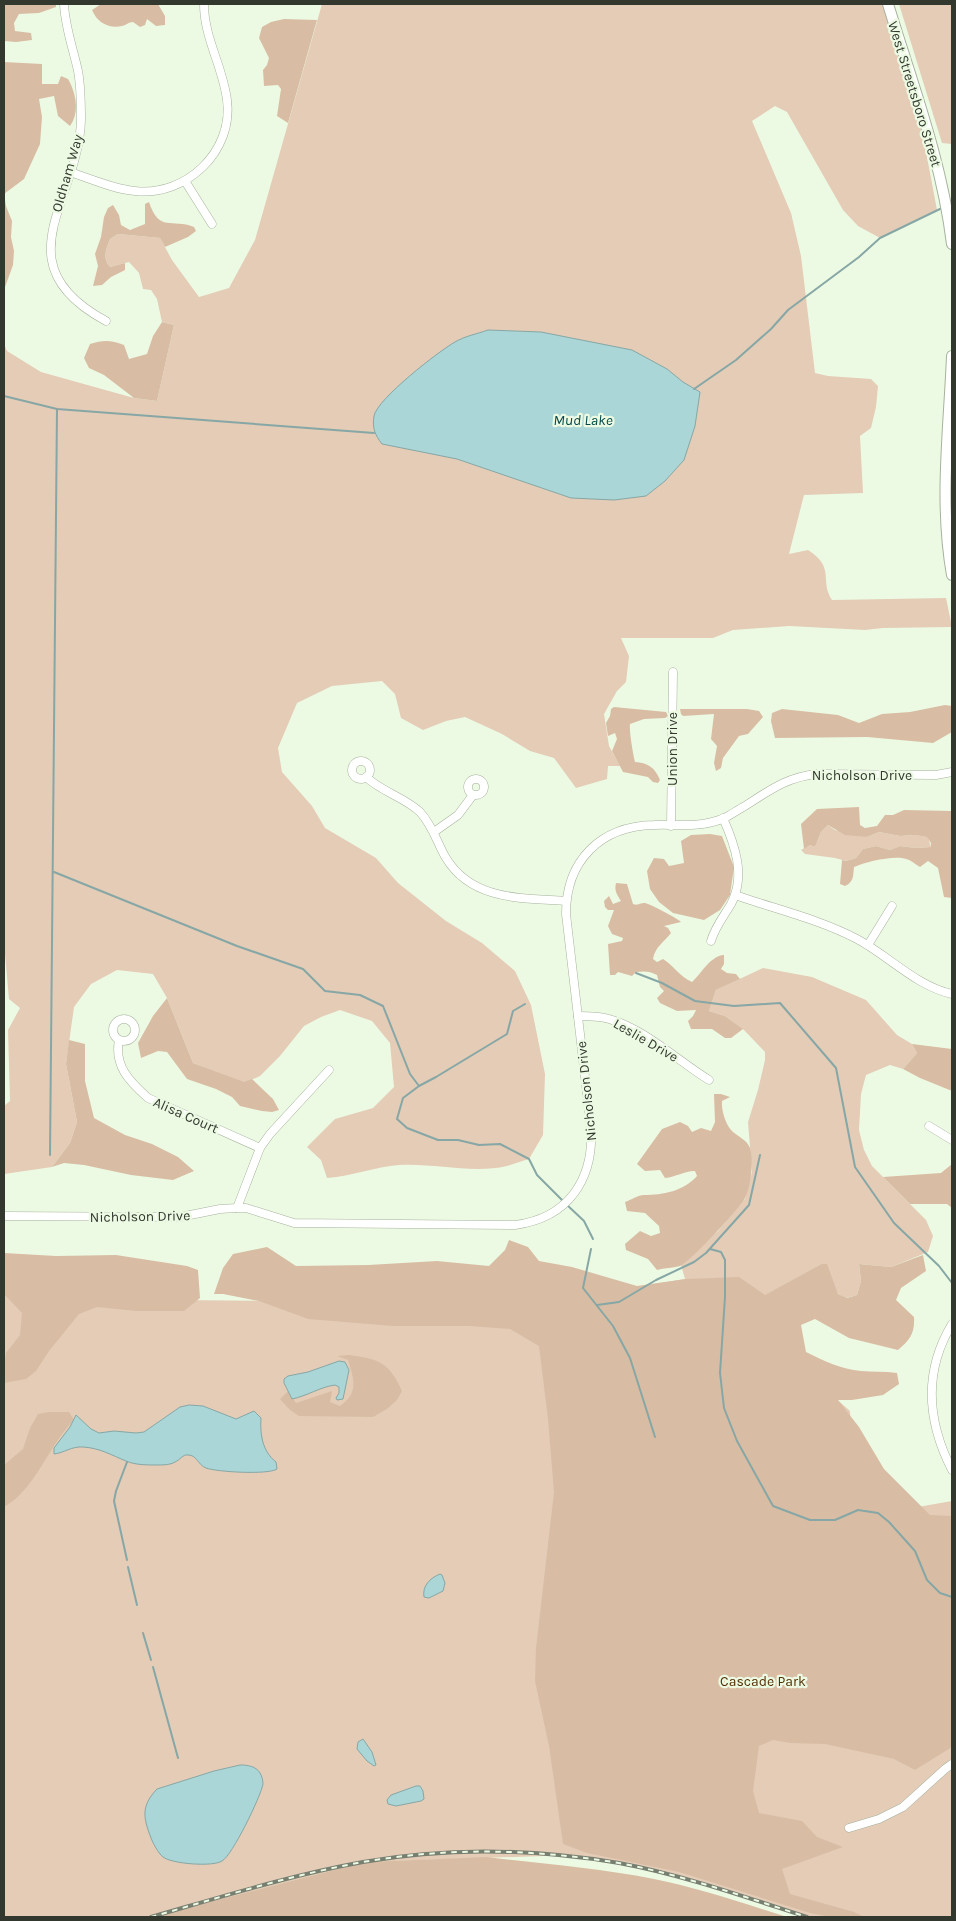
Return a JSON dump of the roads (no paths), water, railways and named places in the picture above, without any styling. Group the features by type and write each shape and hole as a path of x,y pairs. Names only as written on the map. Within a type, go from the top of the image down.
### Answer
{"main road":[{"name":"West Streetsboro Street","path":"888,4 936,156 944,190 952,244"},
{"path":"952,356 945,502 948,552 952,575"}],"street":[{"name":"Oldham Way","path":"64,4 66,24 78,71 81,94 80,133 76,154 53,222 51,237 52,261 58,277 67,292 83,308 106,321"},
{"path":"70,172 135,192 160,190 185,181 203,168 212,157 221,141 227,119 226,92 208,32 204,4"},
{"path":"185,181 212,224"},
{"name":"Union Drive","path":"671,826 673,672"},
{"name":"Nicholson Drive","path":"4,1216 180,1217 220,1209 246,1208 294,1223 515,1225 538,1220 565,1203 582,1183 590,1159 592,1142 567,927 566,901 568,887 576,868 585,854 604,838 619,830 654,825 699,825 723,818 778,785 802,776 817,774 936,775 952,772"},
{"path":"366,777 374,785 412,805 421,814 434,832 447,860 470,883 484,891 507,897 566,901"},
{"path":"434,832 458,815 473,795"},
{"path":"711,941 713,932 735,895 738,873 737,853 723,818"},
{"path":"735,895 825,925 868,945 928,986 952,994"},
{"path":"868,945 892,906"},
{"name":"Leslie Drive","path":"578,1016 609,1019 621,1024 669,1051 694,1071 709,1080"},
{"name":"Alisa Court","path":"119,1040 117,1058 122,1069 136,1088 148,1098 260,1148"},
{"path":"237,1208 260,1148 277,1125 329,1070"},
{"path":"929,1126 952,1140"},
{"path":"952,1324 936,1362 932,1397 932,1411 936,1433 952,1470"},
{"path":"849,1828 879,1819 903,1807 952,1764"}],"water":[{"name":"Mud Lake","path":"488,330 541,332 632,350 667,369 683,382 700,392 695,426 684,460 665,481 646,496 614,500 571,498 457,459 382,444 373,424 374,416 378,408 397,387 447,347 463,338"},
{"path":"339,1361 345,1362 349,1370 343,1399 337,1400 339,1387 335,1385 292,1399 284,1379 288,1376 308,1372"},
{"path":"189,1405 203,1406 236,1419 254,1411 261,1418 263,1442 271,1458 276,1462 277,1469 264,1472 231,1472 212,1469 203,1467 191,1455 183,1456 169,1464 141,1464 130,1462 100,1450 83,1447 54,1454 54,1448 70,1427 76,1415 91,1429 99,1433 114,1431 136,1433 144,1432 180,1407"},
{"path":"440,1574 445,1583 443,1591 429,1598 424,1597 424,1589 428,1583"},
{"path":"363,1739 372,1752 376,1765 374,1766 357,1749 358,1742"},
{"path":"240,1765 254,1767 261,1776 263,1784 245,1825 227,1857 217,1863 202,1864 183,1863 163,1857 152,1840 145,1818 148,1801 157,1789"},
{"path":"420,1786 423,1791 424,1799 421,1801 396,1806 388,1804 387,1800 391,1795"}],"waterway":[{"path":"694,389 736,360 771,329 788,310 859,257 880,238 942,208"},
{"path":"4,396 57,409 374,433"},
{"path":"50,1155 57,409"},
{"path":"54,872 237,946 303,969 325,991 360,995 383,1006 410,1074 419,1086 403,1098 397,1119 407,1128 438,1140 458,1140 479,1145 500,1144 529,1159 537,1175 563,1201"},
{"path":"636,973 662,983 695,1001 734,1006 780,1003 836,1068 855,1167 894,1223 939,1266 952,1283"},
{"path":"419,1086 507,1034 513,1011 525,1004"},
{"path":"597,1305 619,1302 656,1280 694,1262 706,1253 749,1205 760,1155"},
{"path":"566,1204 584,1221 593,1239"},
{"path":"591,1249 583,1288 613,1326 630,1358 655,1437"},
{"path":"710,1249 721,1252 725,1260 725,1297 720,1373 724,1408 737,1441 773,1506 810,1520 835,1520 858,1510 878,1513 889,1522 915,1551 927,1580 940,1593 952,1597"},
{"path":"127,1462 114,1501 127,1560"},
{"path":"128,1567 137,1605"},
{"path":"143,1633 151,1660"},
{"path":"153,1667 178,1758"}],"railway":[{"path":"151,1917 230,1894 336,1867 395,1857 459,1852 555,1855 619,1863 714,1887 807,1917"}],"park label":[{"name":"Cascade Park","path":"763,1681"}]}
